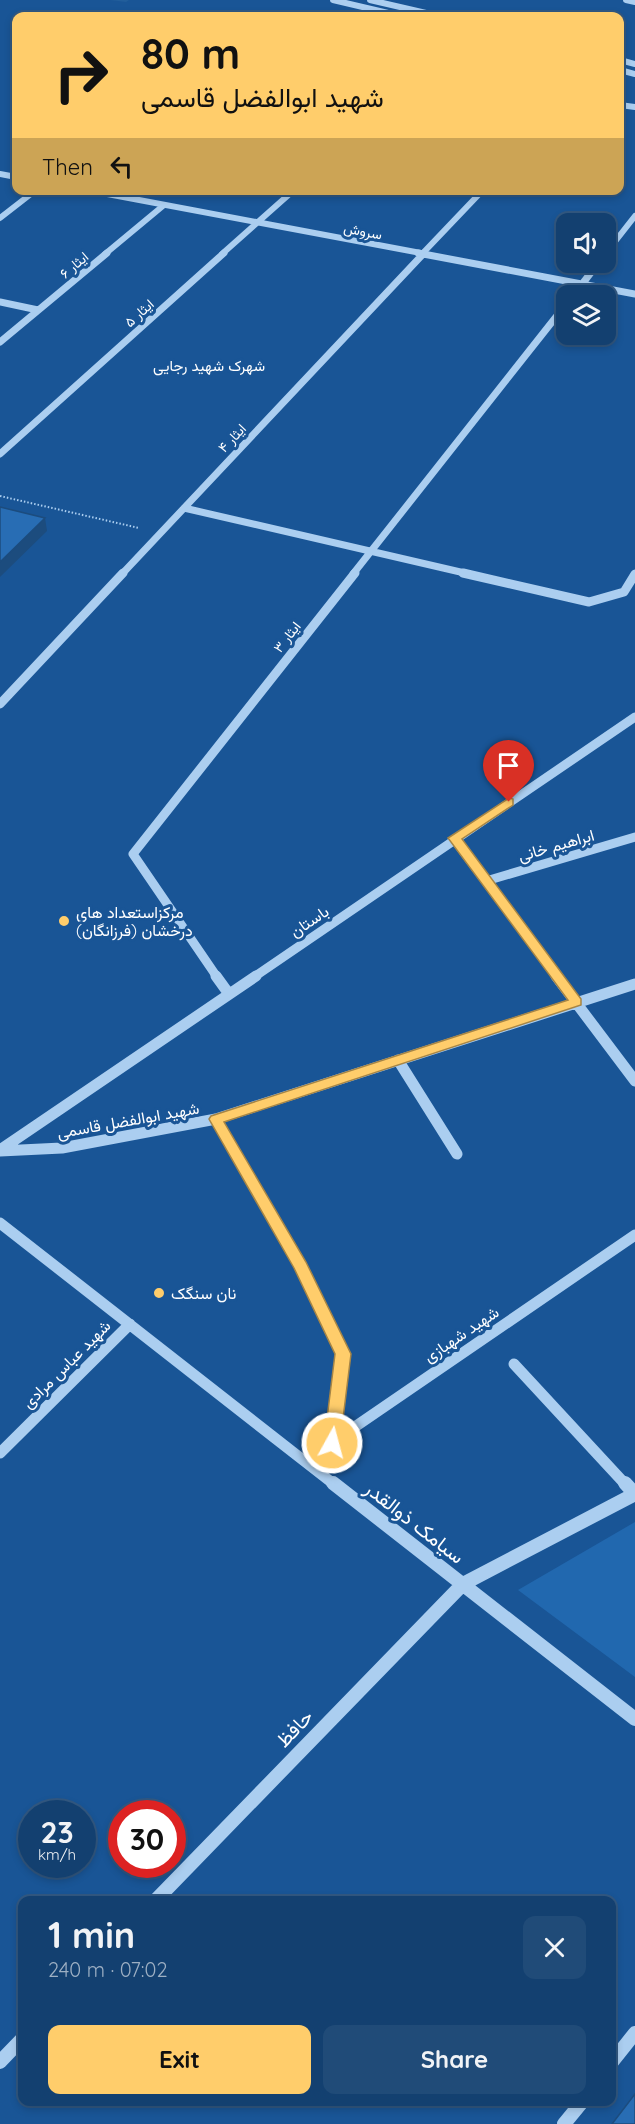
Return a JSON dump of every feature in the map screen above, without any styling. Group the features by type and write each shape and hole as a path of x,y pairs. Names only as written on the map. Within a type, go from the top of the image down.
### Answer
{"street":[{"path":"333,0 384,12"},
{"path":"370,0 422,12"},
{"path":"626,0 635,2"},
{"path":"0,218 30,195"},
{"name":"سروش","path":"112,195 635,294"},
{"name":"ایثار ۵","path":"0,454 289,195"},
{"name":"ایثار ۴","path":"0,704 478,195"},
{"name":"ایثار ۶","path":"0,342 164,205"},
{"path":"616,240 635,216"},
{"path":"582,284 590,273"},
{"path":"0,302 38,310"},
{"name":"ایثار ۳","path":"229,994 133,854 556,317"},
{"path":"184,508 589,602 624,592 635,574"},
{"name":"باستان","path":"0,1151 454,838 635,717"},
{"name":"ابراهیم خانی","path":"486,881 635,837"},
{"path":"454,838 635,1081"},
{"name":"شهید ابوالفضل قاسمی","path":"0,1151 62,1148 216,1119 635,984"},
{"path":"398,1060 457,1155"},
{"path":"216,1119 300,1266 343,1354 332,1443"},
{"name":"سیامک ذوالقدر","path":"0,1223 635,1719"},
{"name":"شهید شهبازی","path":"305,1461 635,1235"},
{"name":"شهید عباس مرادی","path":"0,1453 130,1324"},
{"path":"514,1364 635,1494"},
{"name":"حافظ","path":"160,1896 463,1584 635,1494"},
{"path":"616,2057 635,2033"},
{"path":"0,2062 18,2042"},
{"path":"564,2124 579,2106"}],"path":[{"path":"0,496 160,533"}],"shaded area":[{"path":"635,1522 635,1677 518,1590"}],"building":[{"path":"0,507 45,518 0,562"},
{"path":"635,2094 635,2124 612,2124"}],"place":[{"name":"مرکزاستعداد های درخشان (فرزانگان)","path":"64,921"},
{"name":"نان سنگک","path":"159,1293"}],"district":[{"name":"شهرک شهید رجایی","path":"209,365"}],"route":[{"path":"332,1443 343,1354 300,1266 216,1119 576,1002 454,838 509,802"}]}
